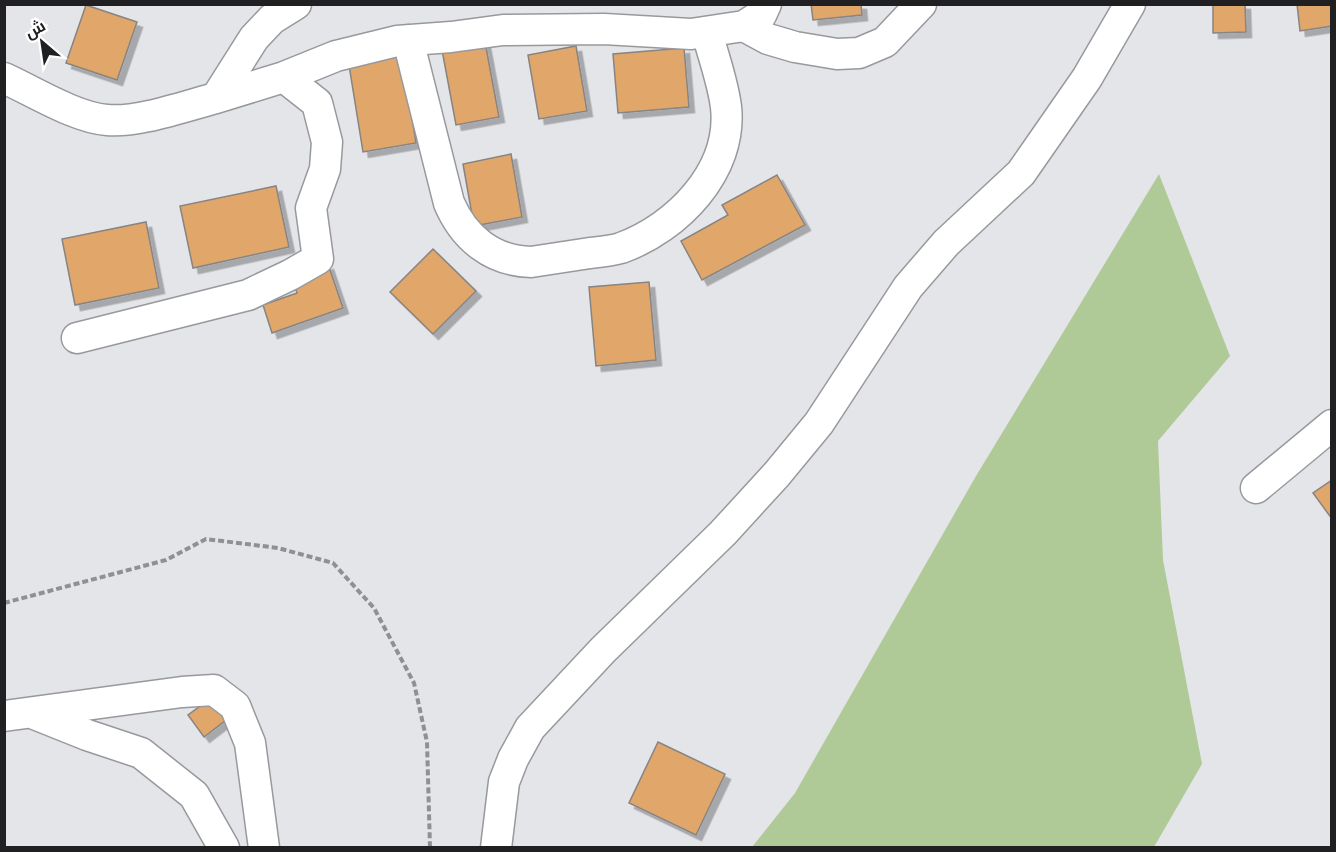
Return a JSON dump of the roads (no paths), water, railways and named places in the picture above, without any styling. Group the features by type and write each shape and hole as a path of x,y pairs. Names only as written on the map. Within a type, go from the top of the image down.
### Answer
{"street":[{"path":"216,98 254,38 272,19 296,4"},
{"path":"4,78 85,116 108,120 131,119 216,98 284,77 336,56 397,41 502,30 604,29 691,34 744,26 761,15 766,4"},
{"path":"744,26 768,39 795,46 837,54 859,52 885,42 921,4"},
{"path":"496,848 504,782 513,759 530,728 603,650 723,533 777,474 819,423 908,287 946,243 1021,173 1087,78 1130,4"},
{"path":"408,40 449,203 455,216 472,239 485,249 508,260 531,262 618,249 661,228 680,213 694,197 706,180 720,152 726,124 724,99 707,32"},
{"path":"77,338 248,294 318,259 311,208 325,170 327,142 317,103 284,77"},
{"path":"1256,488 1332,424"},
{"path":"19,715 182,692 214,690 236,706 250,743 264,848"},
{"path":"19,715 141,753 194,795 224,848"}]}
